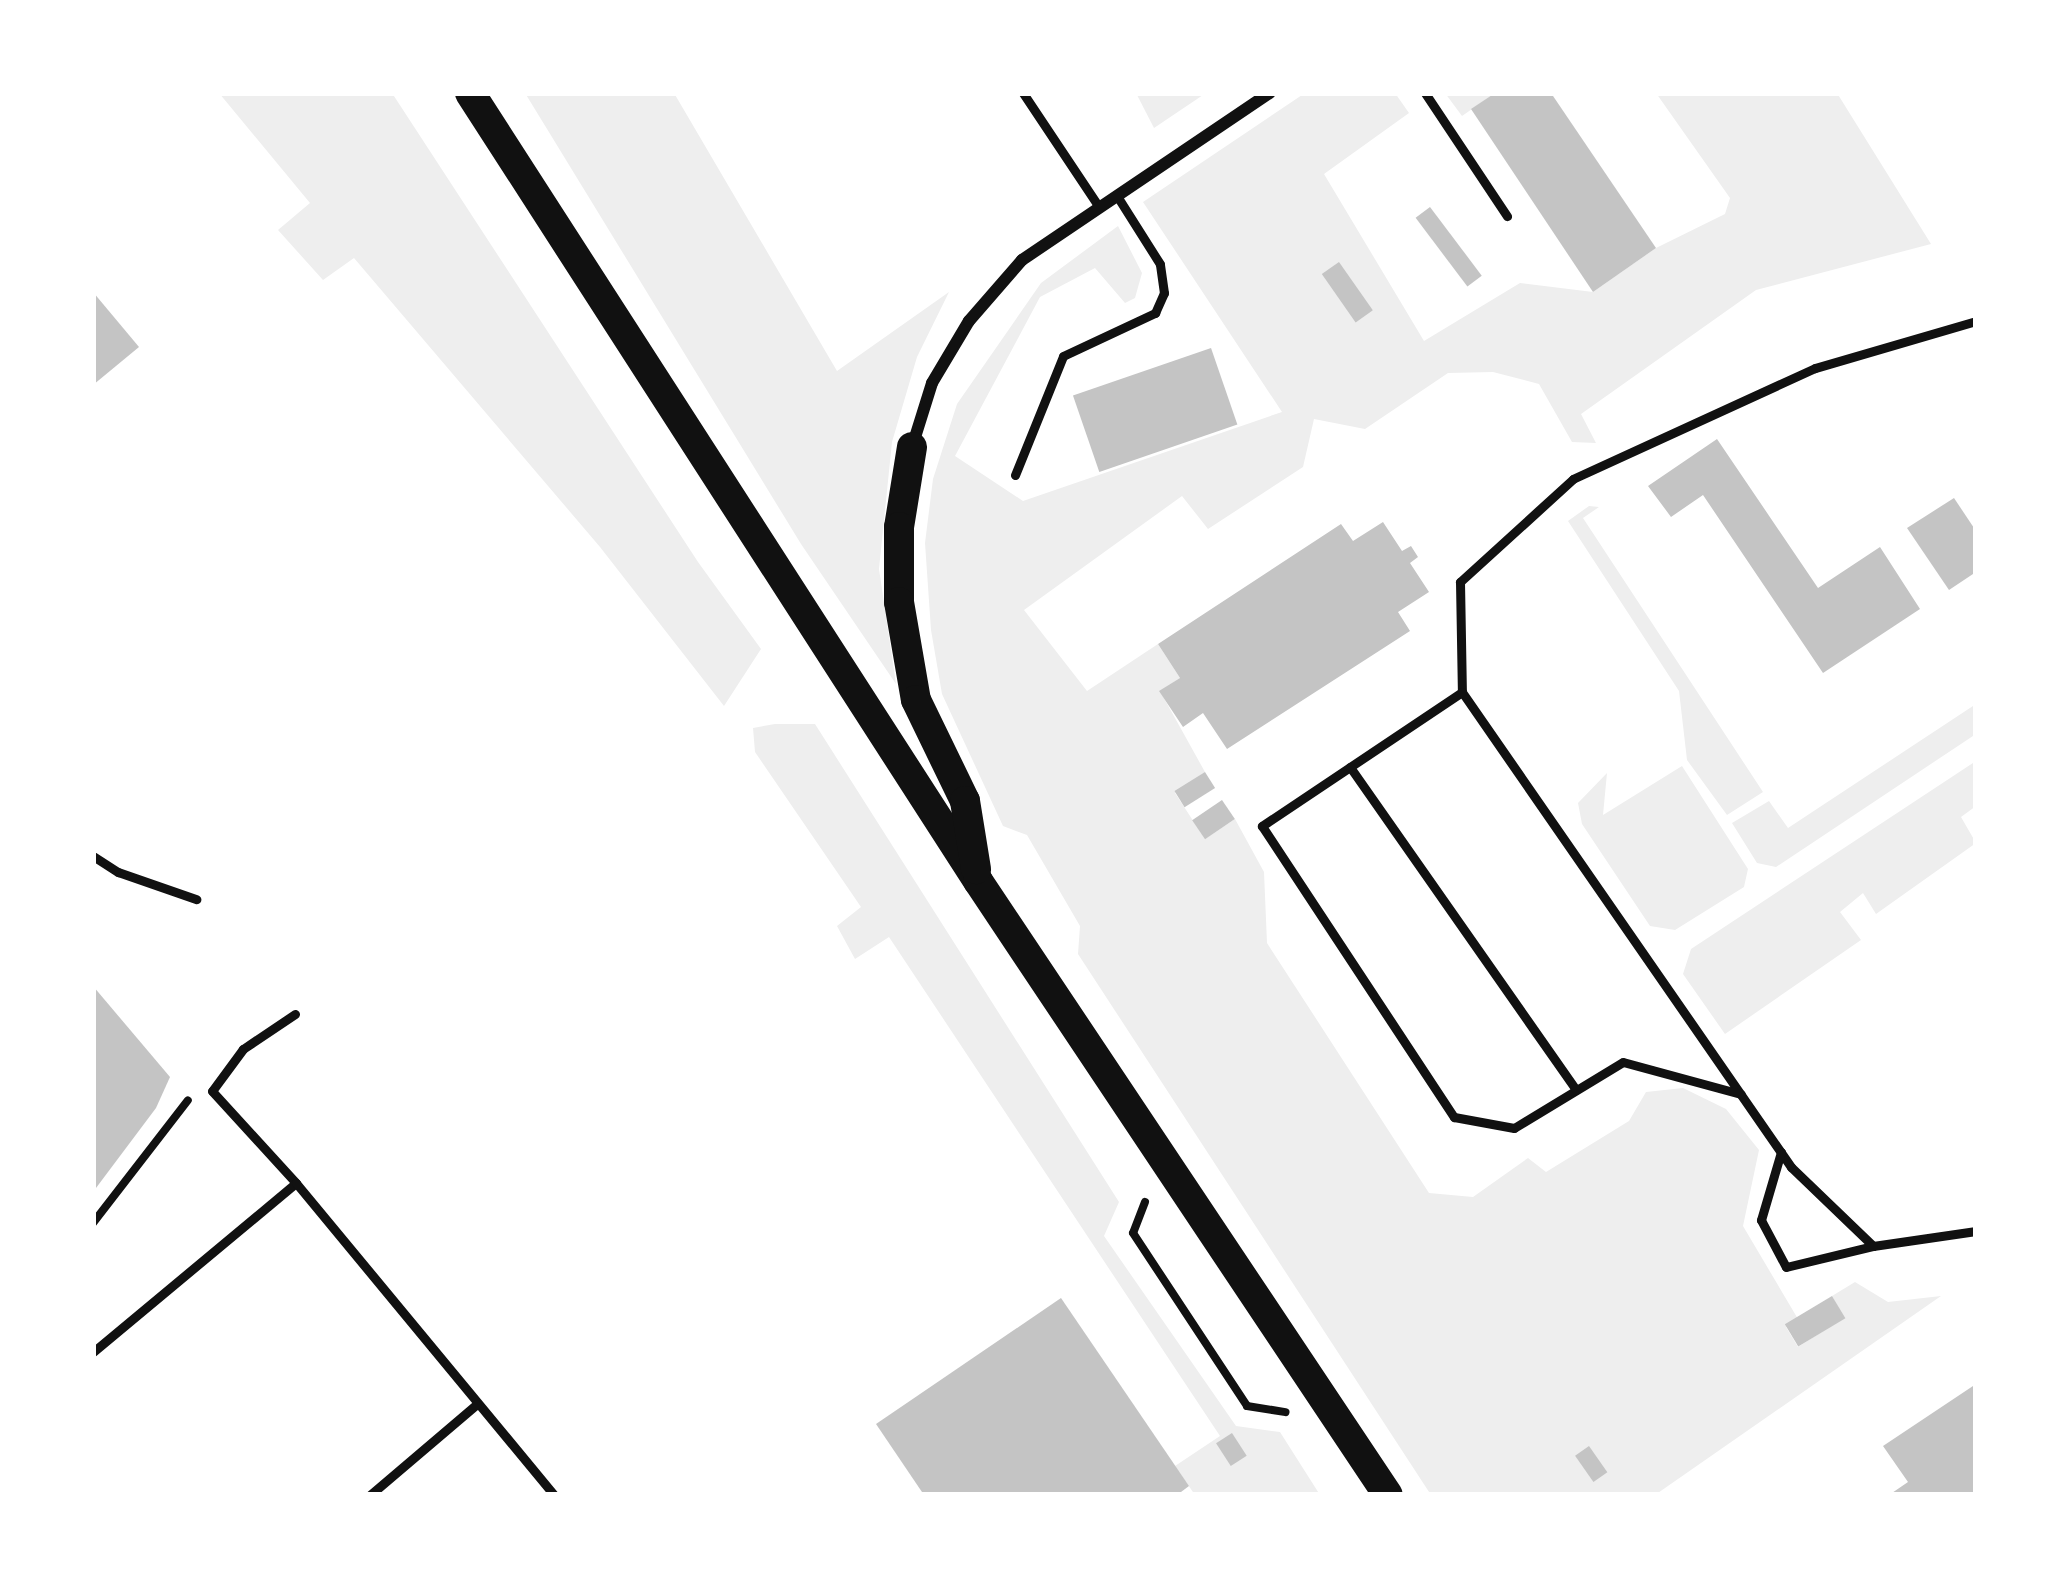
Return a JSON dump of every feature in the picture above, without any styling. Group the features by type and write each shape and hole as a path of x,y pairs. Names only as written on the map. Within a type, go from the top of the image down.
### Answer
{"main road":[{"path":"470,93 978,881 1388,1495"},
{"path":"912,447 899,527 899,602 916,700 965,801 978,881"}],"street":[{"path":"912,447 932,383 969,321 1022,260 1270,93"}],"lane":[{"path":"1023,93 1099,208"},
{"path":"1425,93 1507,216"},
{"path":"1015,475 1063,356 1155,313 1164,293 1160,264 1117,196"},
{"path":"1873,1246 1781,1152 1462,692 1460,582 1573,479 1815,368 1976,321"},
{"path":"1462,692 1262,826 1454,1117 1514,1128 1623,1062 1741,1094"},
{"path":"1350,767 1576,1090"},
{"path":"93,856 118,872 196,899"},
{"path":"295,1014 243,1049 212,1090 554,1495"},
{"path":"1781,1152 1761,1220 1786,1267 1873,1246 1976,1231"},
{"path":"93,1352 296,1184"},
{"path":"370,1495 477,1404"}],"path":[{"path":"93,1223 189,1098"}],"shaded area":[{"path":"219,93 392,93 698,562 761,649 724,706 600,547 354,258 323,280 278,230 310,203"},
{"path":"525,93 674,93 837,371 949,292 917,357 892,442 879,569 896,684 801,544"},
{"path":"1136,93 1206,93 1154,128"},
{"path":"1305,93 1395,93 1409,113 1324,174 1424,341 1520,283 1593,292 1656,248 1725,214 1730,198 1656,93 1837,93 1931,244 1756,290 1581,414 1596,443 1572,442 1539,384 1493,372 1448,373 1365,429 1314,419 1303,467 1208,529 1182,496 1024,610 1087,691 1158,644 1180,678 1160,691 1205,772 1175,793 1205,839 1235,819 1264,872 1267,943 1429,1193 1473,1197 1528,1158 1546,1172 1629,1121 1646,1092 1683,1088 1726,1109 1759,1150 1743,1226 1798,1319 1786,1327 1798,1347 1844,1318 1832,1296 1855,1282 1888,1302 1941,1296 1655,1495 1431,1495 1078,954 1080,926 1027,835 1003,826 942,694 931,630 925,543 933,479 957,404 1041,283 1118,226 1142,273 1135,298 1125,303 1095,268 1040,297 955,456 1023,501 1282,412 1143,202"},
{"path":"1445,93 1495,93 1462,116"},
{"path":"1589,506 1599,507 1583,518 1763,792 1727,815 1687,760 1679,691 1568,521"},
{"path":"1976,704 1976,734 1776,867 1757,863 1732,823 1769,801 1788,828"},
{"path":"815,724 1119,1202 1104,1236 1236,1426 1280,1432 1320,1495 1195,1495 1175,1466 1220,1436 889,937 855,959 837,926 861,907 755,752 753,728"},
{"path":"1976,761 1976,806 1961,817 1976,843 1876,914 1863,893 1840,912 1861,940 1725,1034 1683,974 1691,949"},
{"path":"1682,766 1748,869 1744,887 1675,930 1650,926 1582,824 1578,803 1607,773 1603,815"}],"building":[{"path":"1495,93 1551,93 1656,248 1593,292 1471,109"},
{"path":"1430,207 1482,276 1467,287 1416,218"},
{"path":"1339,262 1373,310 1356,322 1322,274"},
{"path":"93,292 139,347 93,385"},
{"path":"1211,348 1237,425 1099,472 1073,396"},
{"path":"1717,439 1818,588 1880,547 1920,609 1823,673 1703,495 1671,517 1648,486"},
{"path":"1954,498 1976,531 1976,572 1949,590 1907,528"},
{"path":"1383,522 1402,551 1411,546 1418,557 1410,563 1429,592 1398,612 1410,631 1227,749 1203,713 1183,727 1159,691 1180,678 1158,644 1341,524 1353,541"},
{"path":"1205,772 1215,788 1185,807 1174,791"},
{"path":"1222,800 1235,819 1205,839 1192,820"},
{"path":"93,986 170,1077 156,1108 93,1192"},
{"path":"1832,1296 1845,1318 1798,1347 1785,1324"},
{"path":"1061,1298 1189,1486 1177,1495 924,1495 876,1424"},
{"path":"1976,1384 1976,1495 1889,1495 1908,1482 1883,1446"},
{"path":"1232,1433 1247,1456 1231,1466 1216,1443"},
{"path":"1589,1446 1607,1472 1593,1482 1575,1456"}]}
